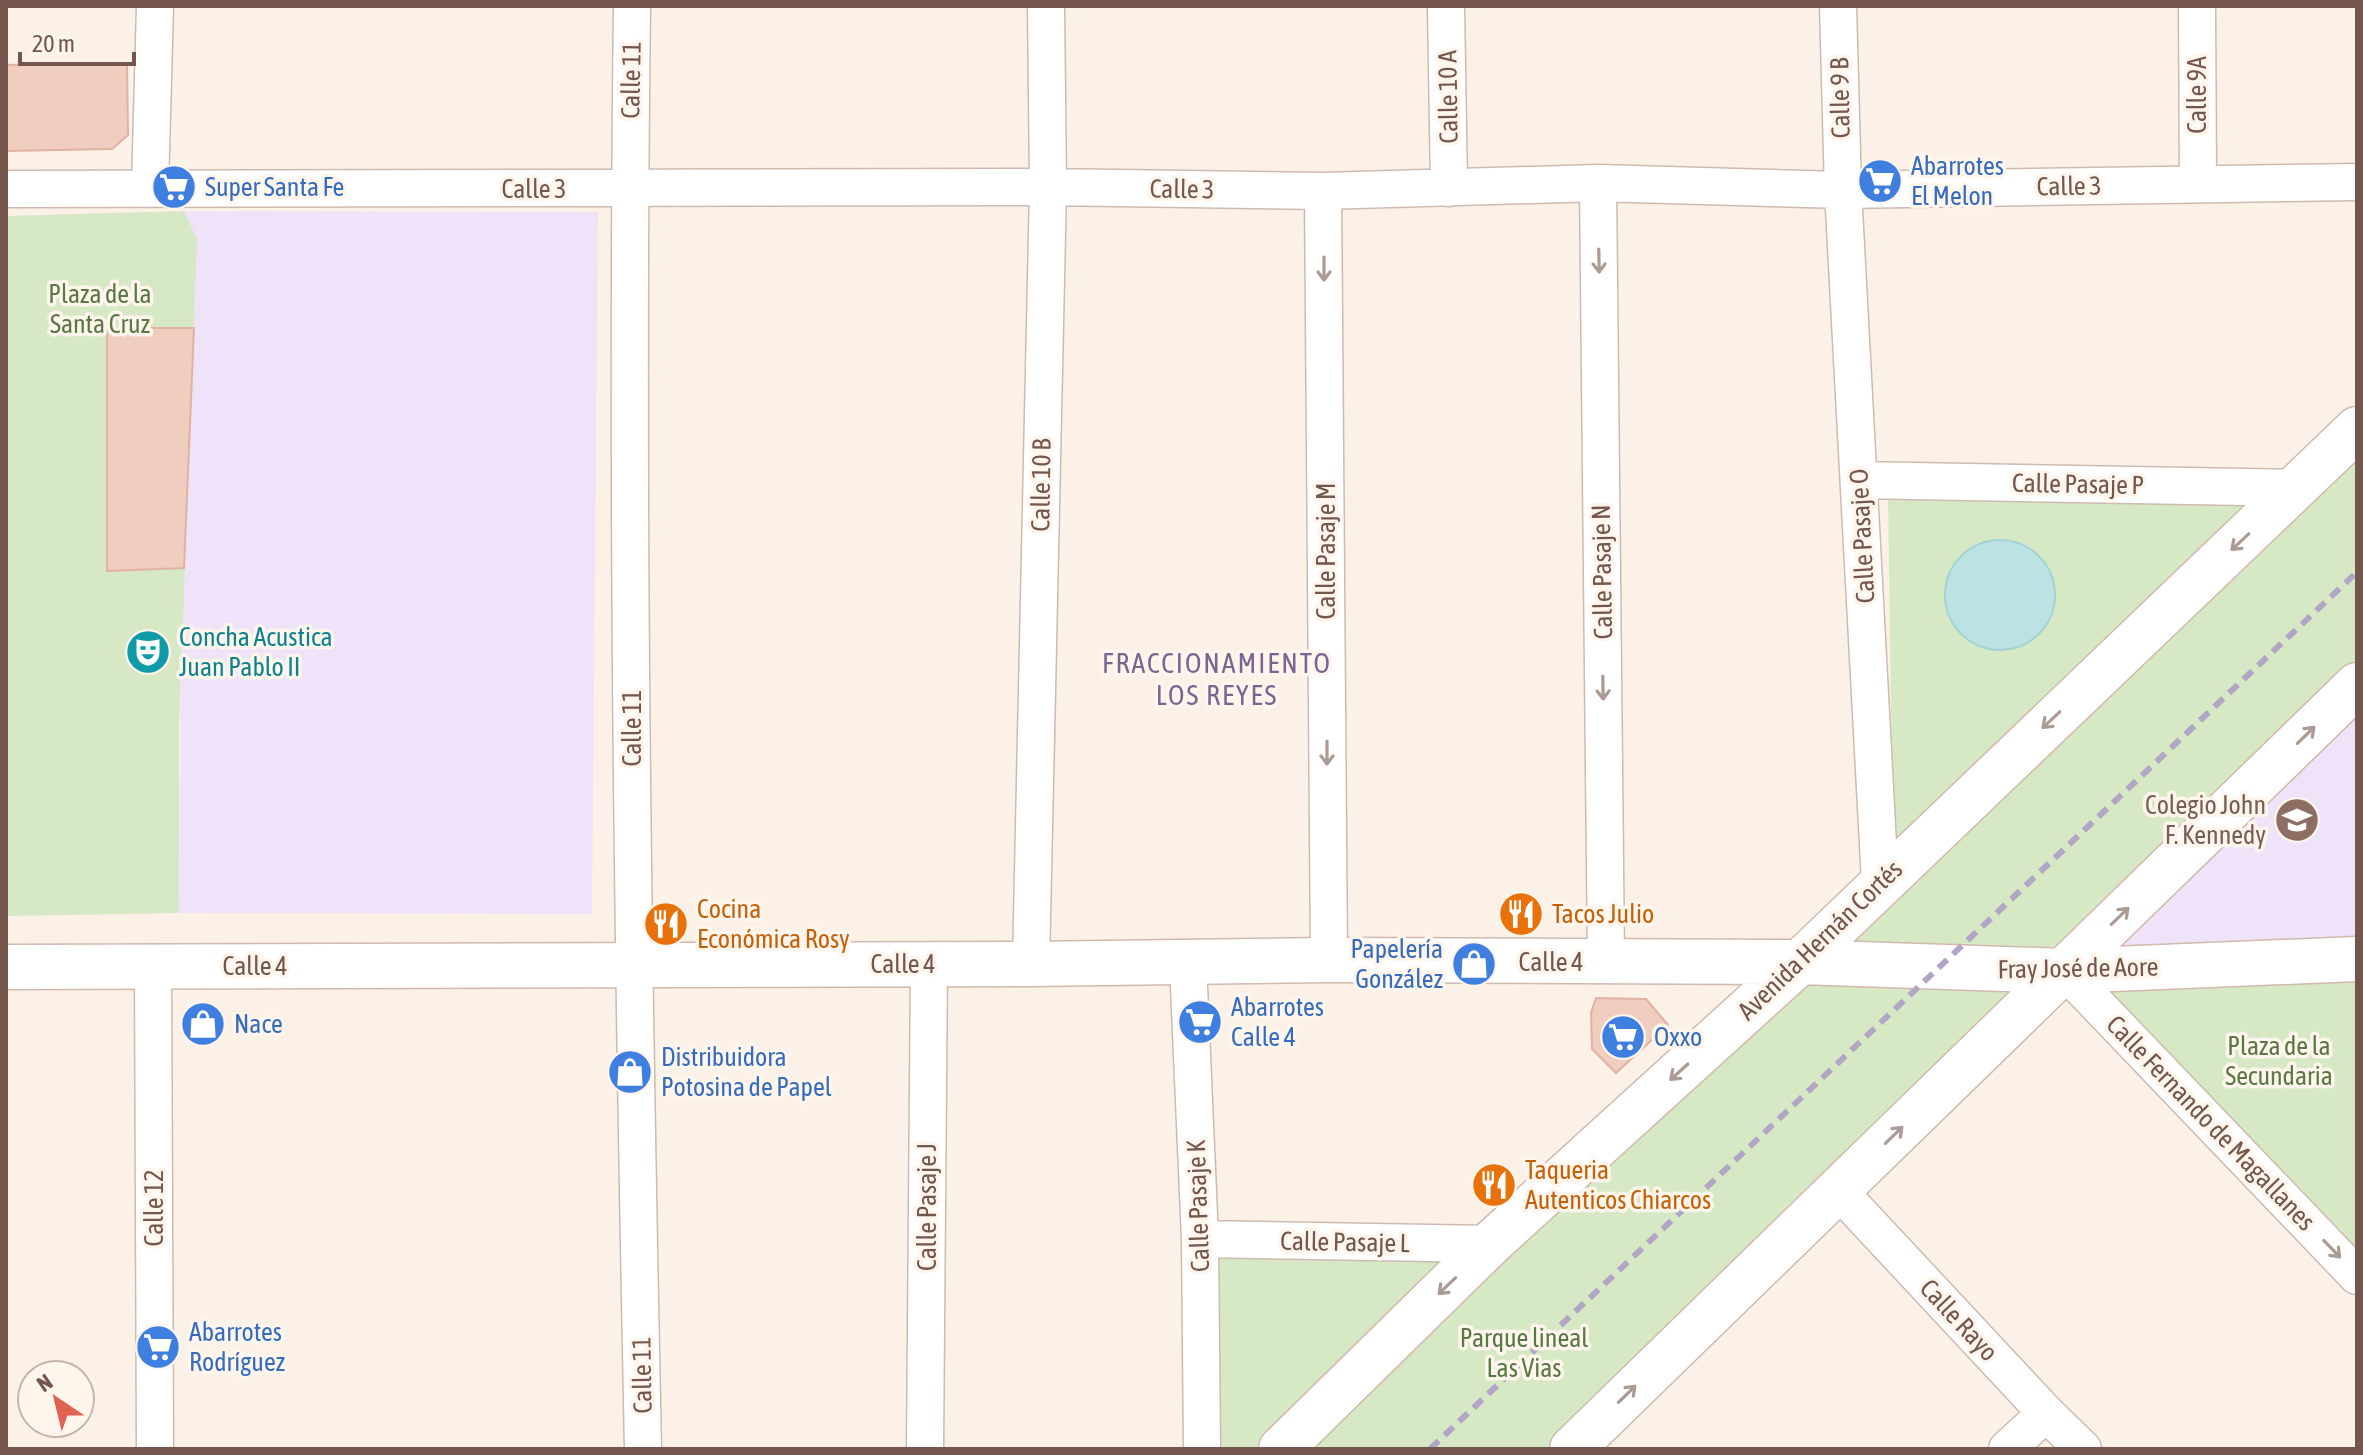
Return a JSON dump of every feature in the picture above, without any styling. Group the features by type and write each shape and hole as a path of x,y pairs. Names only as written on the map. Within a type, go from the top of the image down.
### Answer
{"main road":[{"name":"Avenida Hernán Cortés","path":"1281,1449 1490,1244 1800,962 1880,882 2357,429"},
{"path":"1572,1449 2357,685"},
{"name":"Fray José de Aore","path":"1800,962 2065,971 2357,959"},
{"name":"Calle 4","path":"6,967 1031,964 1329,960 1800,962"}],"street":[{"path":"150,187 155,6"},
{"name":"Calle 11","path":"632,6 629,190 633,964 643,1449"},
{"name":"Calle 10 B","path":"1031,964 1048,187 1046,6"},
{"name":"Calle 10 A","path":"1446,6 1449,188"},
{"name":"Calle 9 B","path":"1838,6 1843,190"},
{"name":"Calle 9A","path":"2197,6 2198,183"},
{"name":"Calle 3","path":"6,189 1048,187 1323,191 1598,183 1843,190 2357,182"},
{"name":"Calle Pasaje N","path":"1598,183 1606,962"},
{"name":"Calle Pasaje O","path":"1843,190 1880,882"},
{"name":"Calle Pasaje M","path":"1323,191 1329,960"},
{"name":"Calle Pasaje P","path":"1859,480 2297,488"},
{"name":"Calle Pasaje K","path":"1188,963 1200,1239 1202,1449"},
{"name":"Calle Pasaje J","path":"925,1449 929,964"},
{"name":"Calle 12","path":"153,966 155,1449"},
{"name":"Calle Fernando de Magallanes","path":"2065,971 2357,1276"},
{"name":"Calle Rayo","path":"1837,1189 2083,1449"},
{"name":"Calle Pasaje L","path":"1200,1239 1490,1244"},
{"path":"2007,1449 2046,1413"}],"shaded area":[{"path":"184,211 598,212 592,914 179,913"},
{"name":"Colegio John F. Kennedy","path":"2357,703 2357,938 2107,946"}],"green space":[{"name":"Plaza de la Santa Cruz","path":"184,211 197,239 179,727 179,913 6,916 6,216"},
{"path":"2357,446 2357,674 2068,948 1839,942"},
{"path":"1888,495 2263,500 1893,852"},
{"name":"Plaza de la Secundaria","path":"2357,980 2357,1255 2105,990"},
{"name":"Parque lineal Las Vias","path":"1798,984 2021,993 1549,1449 1300,1449"},
{"path":"1214,1251 1456,1258 1261,1449 1216,1449"}],"water":[{"path":"2000,540 2021,545 2039,556 2050,574 2055,595 2050,616 2039,634 2021,645 2000,650 1979,645 1961,634 1950,616 1945,595 1950,574 1961,556 1979,545"}],"building":[{"path":"127,63 128,135 112,149 6,151 6,65"},
{"path":"107,328 194,328 184,568 107,571"},
{"name":"Oxxo","path":"1596,998 1646,999 1668,1025 1616,1073 1592,1049 1591,1013"}],"railway":[{"path":"1430,1449 2357,572"}],"place":[{"name":"Abarrotes El Melon","path":"1880,181"},
{"name":"Super Santa Fe","path":"174,187"},
{"name":"Concha Acustica Juan Pablo II","path":"148,652"},
{"name":"Colegio John F. Kennedy","path":"2297,820"},
{"name":"Tacos Julio","path":"1521,914"},
{"name":"Cocina Económica Rosy","path":"666,924"},
{"name":"Papelería González","path":"1474,964"},
{"name":"Abarrotes Calle 4","path":"1200,1022"},
{"name":"Nace","path":"203,1024"},
{"name":"Oxxo","path":"1623,1037"},
{"name":"Distribuidora Potosina de Papel","path":"630,1072"},
{"name":"Taqueria Autenticos Chiarcos","path":"1494,1185"},
{"name":"Abarrotes Rodríguez","path":"158,1347"}],"district":[{"name":"FRACCIONAMIENTO LOS REYES","path":"1217,679"}]}
